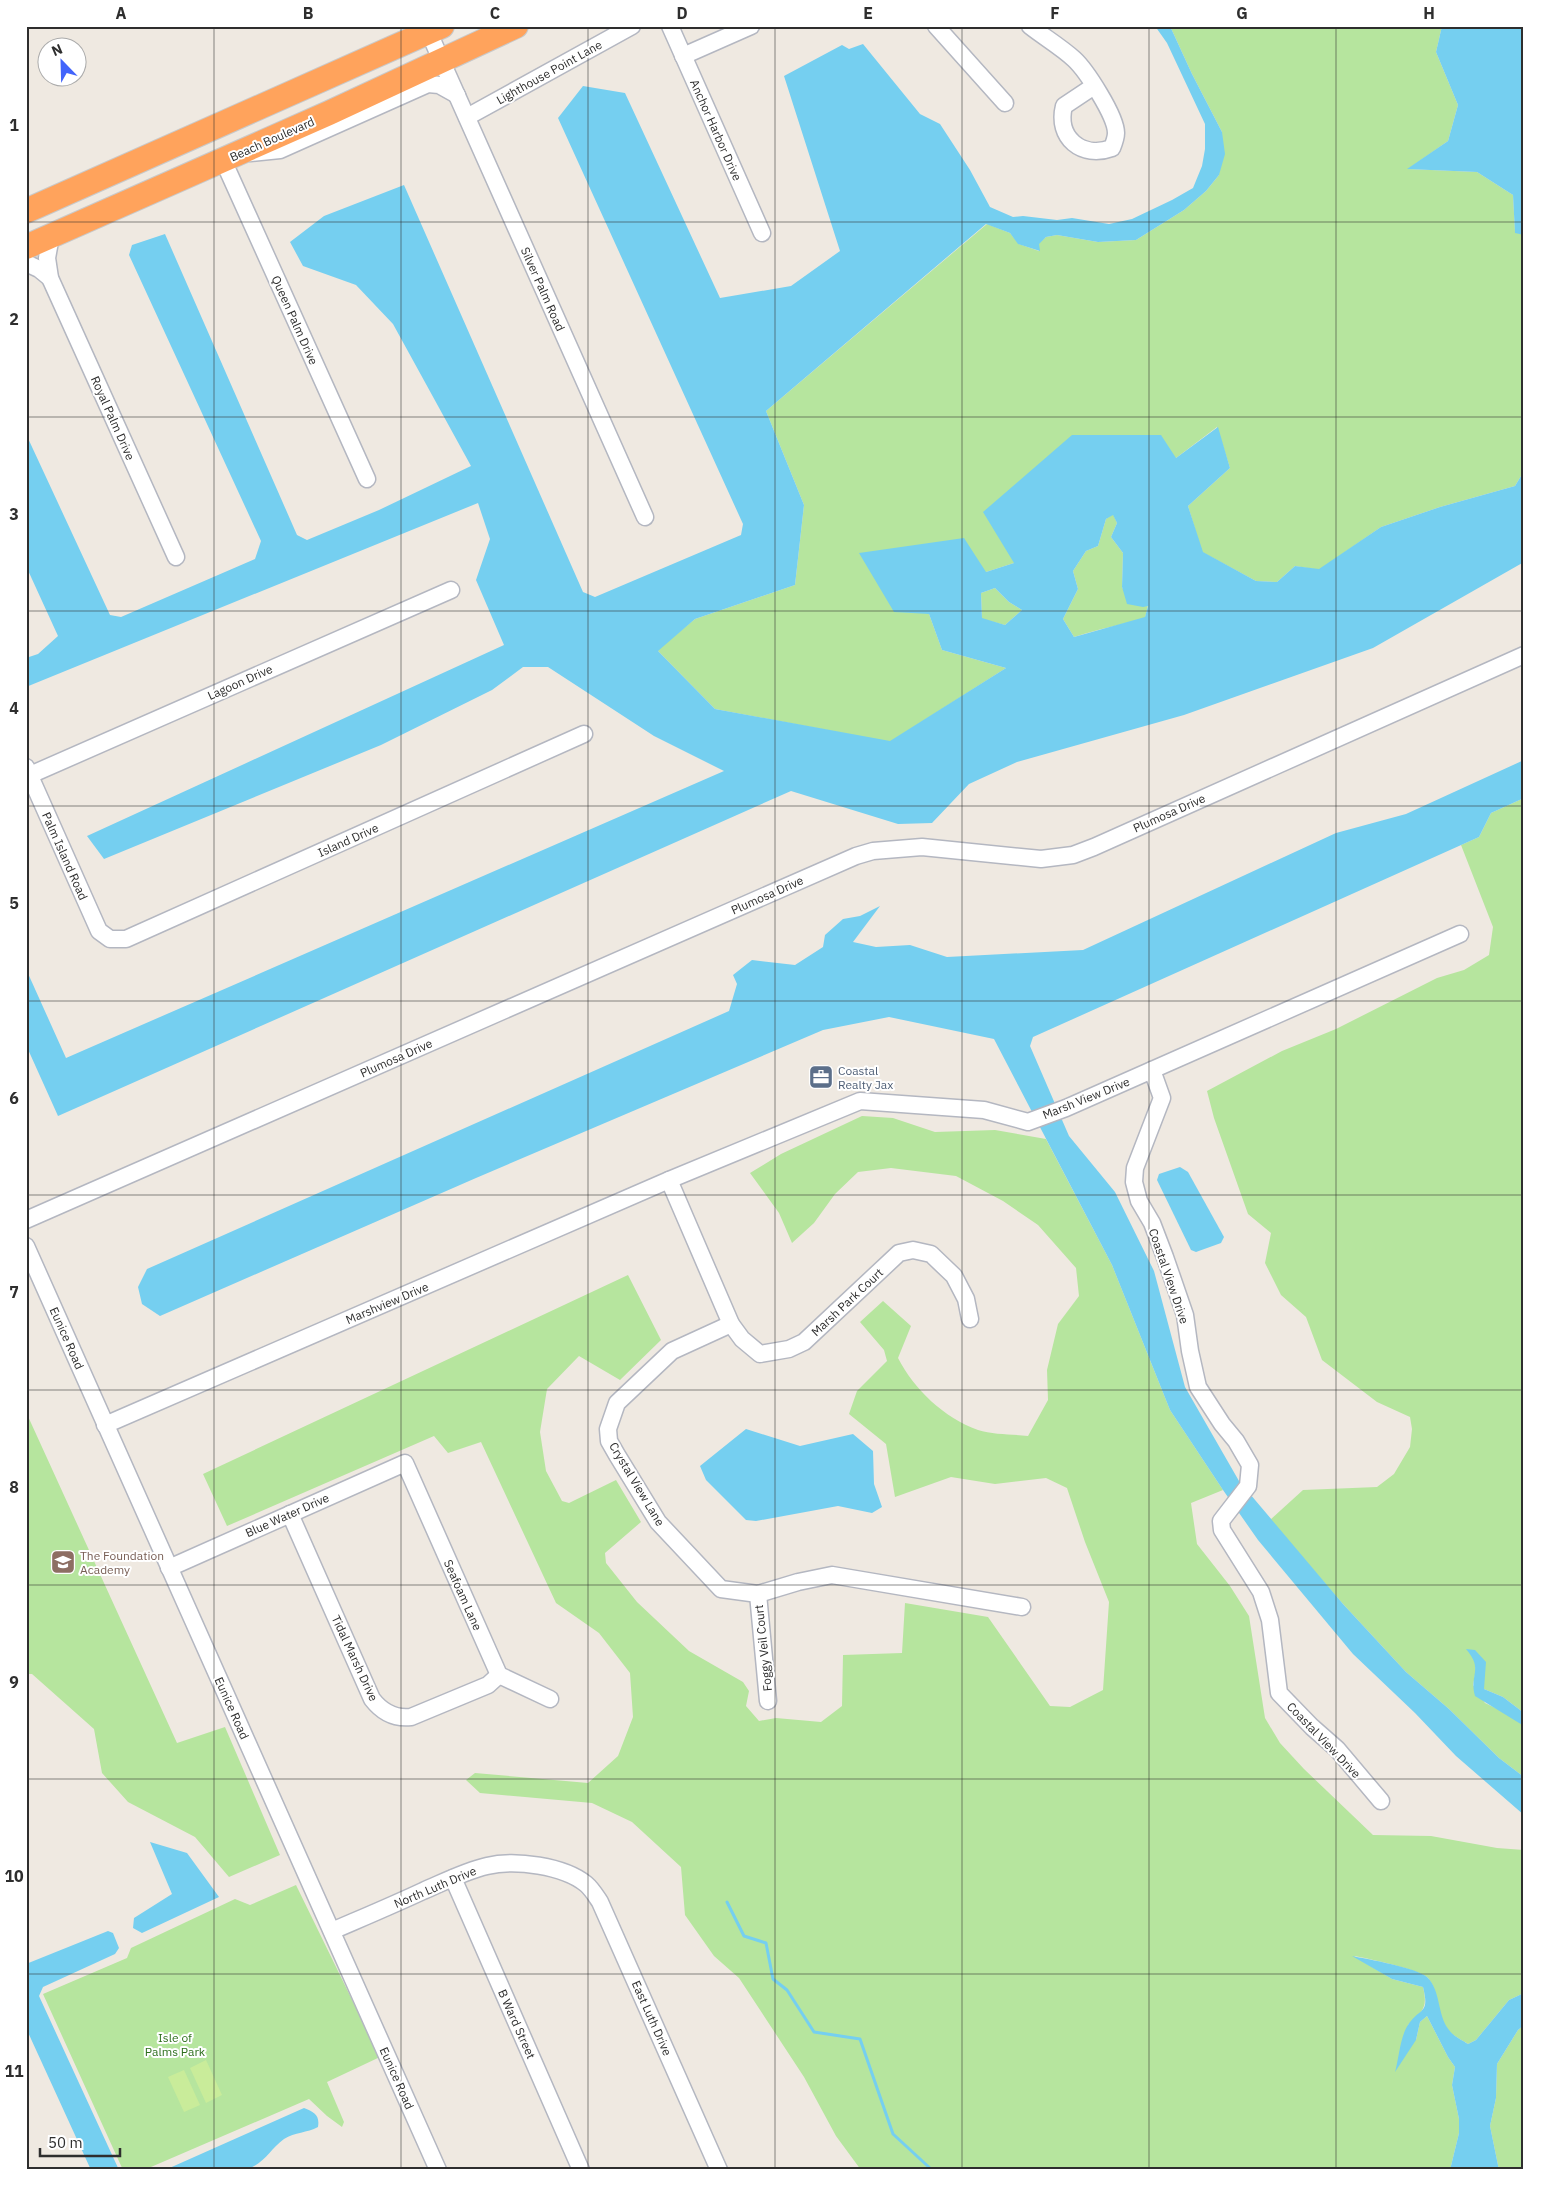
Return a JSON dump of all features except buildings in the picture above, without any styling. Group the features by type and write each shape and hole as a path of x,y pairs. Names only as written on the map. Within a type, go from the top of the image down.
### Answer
{"highway":[{"name":"Beach Boulevard","path":"26,246 230,157 516,26"},
{"path":"26,211 380,55 432,28"},
{"path":"230,157 228,144 235,133 355,78 380,55"},
{"path":"59,232 91,205 172,170 179,157 181,143"}],"street":[{"name":"Lighthouse Point Lane","path":"467,117 632,26"},
{"name":"Anchor Harbor Drive","path":"670,26 762,234"},
{"path":"683,56 751,26"},
{"path":"936,26 1005,103"},
{"path":"1030,26 1072,57 1084,69 1094,86"},
{"name":"Silver Palm Road","path":"432,28 442,61 457,96 645,517"},
{"path":"230,157 280,150 428,84 439,85 457,96"},
{"name":"Queen Palm Drive","path":"230,157 367,479"},
{"name":"Royal Palm Drive","path":"59,232 48,258 50,278 176,557"},
{"path":"26,263 39,269 50,278"},
{"name":"Lagoon Drive","path":"28,771 451,590"},
{"name":"Plumosa Drive","path":"26,1220 856,856 873,851 922,847 1041,859 1073,855 1524,655"},
{"name":"Island Drive","path":"110,939 126,939 137,935 584,734"},
{"name":"Palm Island Road","path":"28,771 98,931 110,939"},
{"name":"Marsh View Drive","path":"669,1180 860,1100 984,1110 1028,1122 1066,1108 1460,934"},
{"name":"Coastal View Drive","path":"1152,1070 1162,1098 1135,1168 1134,1182 1139,1201 1152,1223 1185,1315 1198,1387 1222,1424 1236,1441 1250,1465 1248,1486 1226,1512 1221,1521 1222,1530 1260,1592 1270,1620 1280,1693 1312,1727 1337,1749 1381,1801"},
{"name":"Marsh Park Court","path":"669,1180 731,1324 742,1339 760,1354 789,1349 804,1342 899,1253 914,1250 931,1254 954,1276 966,1299 970,1319"},
{"name":"Marshview Drive","path":"105,1425 669,1180"},
{"name":"Eunice Road","path":"26,1246 438,2170"},
{"name":"Crystal View Lane","path":"731,1324 672,1351 617,1403 608,1429 609,1441 616,1455 658,1522 686,1555 721,1589 758,1594 798,1582 832,1575 1022,1607"},
{"name":"Blue Water Drive","path":"168,1568 405,1463"},
{"name":"Seafoam Lane","path":"405,1463 498,1675"},
{"name":"Tidal Marsh Drive","path":"290,1514 372,1699 384,1712 400,1719 411,1718 488,1685 498,1675"},
{"name":"Foggy Veil Court","path":"758,1594 768,1701"},
{"path":"498,1675 550,1699"},
{"name":"North Luth Drive","path":"332,1931 452,1878 488,1866 503,1864 555,1869 572,1875"},
{"name":"East Luth Drive","path":"572,1875 587,1885 600,1902 720,2170"},
{"name":"B Ward Street","path":"452,1878 582,2170"}],"green space":[{"path":"1170,26 1442,26 1436,52 1458,105 1448,141 1408,169 1477,172 1513,195 1515,232 1524,235 1524,471 1515,486 1440,507 1381,527 1319,570 1295,566 1277,582 1256,581 1202,552 1188,506 1230,468 1217,427 1176,458 1014,563 986,572 929,614 942,650 1006,668 890,742 715,709 657,650 695,619 795,585 804,505 766,411 987,224 1010,233 1019,244 1039,251 1038,244 1046,237 1057,235 1098,242 1136,240 1184,210 1206,191 1219,175 1222,132"},
{"path":"1113,514 1117,523 1111,537 1123,553 1122,588 1148,605 1145,618 1074,637 1063,619 1078,589 1073,571 1086,551 1098,546 1106,519"},
{"path":"995,588 1009,602 1022,610 1005,625 982,619 981,593"},
{"path":"1524,798 1524,1713 1503,1697 1484,1689 1484,1676 1475,1659 1476,1670 1473,1685 1485,1703 1510,1715 1524,1726 1524,1777 1499,1758 1449,1709 1406,1672 1343,1604 1270,1520 1303,1490 1377,1487 1394,1474 1410,1447 1412,1429 1410,1417 1377,1402 1322,1360 1306,1317 1281,1295 1265,1263 1271,1233 1248,1214 1214,1118 1207,1091 1282,1051 1336,1029 1437,978 1464,970 1489,955 1493,927 1461,845 1479,837 1491,813"},
{"path":"862,1116 893,1118 935,1132 995,1130 1046,1139 1112,1265 1170,1410 1223,1490 1191,1503 1197,1544 1230,1586 1249,1616 1265,1718 1280,1743 1304,1769 1373,1835 1431,1836 1497,1848 1524,1850 1524,1993 1509,2000 1476,2040 1468,2044 1449,2031 1442,2018 1435,1990 1428,1978 1405,1968 1354,1956 1392,1979 1423,1987 1425,2000 1423,2009 1408,2025 1416,2040 1420,2022 1427,2016 1455,2067 1452,2085 1459,2119 1459,2133 1450,2170 861,2170 836,2136 804,2077 739,1978 714,1956 685,1915 681,1867 632,1822 592,1803 480,1793 466,1780 475,1773 588,1783 618,1756 633,1717 630,1673 599,1633 556,1603 481,1442 448,1453 434,1436 227,1526 203,1474 628,1275 661,1340 620,1380 579,1356 547,1389 540,1432 546,1471 562,1501 569,1503 616,1480 641,1522 605,1553 606,1563 637,1602 689,1651 743,1682 749,1691 746,1706 759,1721 776,1718 821,1722 842,1706 843,1655 902,1653 905,1603 988,1617 1050,1706 1070,1707 1103,1690 1109,1602 1085,1542 1067,1488 1046,1478 995,1484 951,1477 895,1497 886,1444 849,1414 857,1391 887,1361 884,1350 860,1322 883,1301 911,1326 898,1358 912,1381 931,1401 953,1418 978,1430 996,1434 1028,1436 1048,1400 1047,1370 1058,1324 1079,1296 1076,1268 1038,1225 1003,1201 956,1176 891,1168 858,1172 835,1194 814,1223 792,1243 779,1213 750,1173 781,1154"},
{"path":"26,1412 177,1743 225,1727 280,1855 229,1877 195,1837 128,1802 102,1773 94,1729 32,1674 26,1674"},
{"name":"Isle of Palms Park","path":"296,1885 380,2057 327,2082 344,2122 342,2127 309,2099 144,2170 123,2170 43,1994 127,1958 131,1948 235,1899 250,1905"},
{"path":"1524,2025 1524,2170 1499,2170 1490,2126 1496,2098 1497,2064 1518,2030"},
{"path":"206,2060 222,2095 206,2103 190,2068"},
{"path":"184,2070 200,2105 184,2112 168,2077"}],"water":[{"path":"1155,26 1170,26 1222,132 1225,154 1219,175 1206,191 1184,210 1136,240 1098,242 1057,235 1046,237 1039,244 1040,251 1018,244 1010,233 986,224 766,411 804,505 795,585 695,619 658,651 715,709 890,741 1006,668 942,650 929,614 894,612 859,553 964,538 986,572 1014,563 983,512 1072,435 1161,435 1176,458 1218,427 1230,468 1188,506 1203,552 1256,581 1277,582 1295,566 1319,569 1381,527 1440,507 1515,486 1524,471 1524,562 1373,648 1184,715 1017,762 969,784 932,823 898,824 791,791 58,1116 26,1045 26,969 66,1058 724,771 654,736 548,667 523,667 492,690 381,745 104,859 87,836 504,645 476,580 490,539 478,503 26,687 26,658 38,654 58,636 26,566 26,434 110,615 121,617 255,559 261,541 129,255 132,245 165,234 297,535 307,540 379,510 471,466 393,324 356,285 303,266 290,242 324,216 404,185 583,592 595,597 741,535 743,524 558,118 583,86 625,93 720,298 791,286 840,251 784,76 842,45 849,49 863,44 920,114 940,124 970,170 990,207 1013,217 1023,216 1057,220 1072,218 1109,224 1132,219 1193,188 1202,166 1205,149 1205,124 1167,43","holes":["1113,515 1117,523 1111,537 1123,553 1122,587 1127,604 1148,606 1145,617 1074,637 1063,619 1078,589 1073,571 1086,551 1098,546 1106,519","995,588 1009,602 1022,610 1005,625 982,618 981,593"]},
{"path":"1442,26 1524,26 1524,235 1515,233 1513,195 1477,172 1407,169 1448,141 1458,105 1436,52"},
{"path":"1524,760 1524,798 1491,813 1479,837 1033,1037 1030,1046 1069,1136 1115,1192 1154,1271 1185,1387 1239,1481 1343,1604 1406,1672 1449,1709 1499,1758 1524,1777 1524,1815 1456,1756 1415,1713 1353,1654 1258,1540 1223,1490 1170,1410 1112,1265 994,1039 889,1017 823,1030 476,1178 160,1316 142,1304 138,1287 147,1269 729,1011 737,984 733,975 752,960 795,965 823,947 825,935 843,919 860,916 880,906 853,942 876,947 910,945 947,957 1083,950 1336,833 1406,814"},
{"path":"1180,1167 1188,1172 1224,1237 1221,1243 1196,1252 1191,1250 1157,1180 1159,1174"},
{"path":"746,1429 800,1446 853,1434 873,1451 874,1484 882,1507 872,1513 838,1506 756,1521 746,1520 706,1480 700,1466"},
{"path":"1466,1649 1475,1650 1486,1662 1484,1689 1503,1697 1524,1713 1524,1726 1475,1696 1475,1667"},
{"path":"150,1842 187,1853 219,1897 142,1933 133,1928 134,1918 172,1894"},
{"path":"108,1931 113,1933 119,1948 115,1954 43,1987 39,1996 119,2170 91,2170 26,2028 26,1964"},
{"path":"1352,1956 1403,1967 1427,1977 1435,1989 1445,2024 1453,2034 1468,2044 1476,2040 1509,2000 1524,1993 1524,2025 1518,2030 1497,2064 1496,2098 1490,2126 1499,2170 1450,2170 1459,2133 1459,2119 1452,2085 1455,2067 1427,2016 1420,2022 1416,2040 1395,2072 1405,2030 1412,2019 1424,2007 1425,1996 1423,1987 1392,1979"},
{"path":"304,2108 316,2114 318,2127 284,2139 264,2159 248,2169 165,2170"}],"waterway":[{"path":"727,1902 744,1936 766,1943 773,1979 787,1990 814,2032 860,2039 893,2134 932,2170"}],"place":[{"name":"Coastal Realty Jax","path":"821,1077"},
{"name":"The Foundation Academy","path":"63,1562"}]}
